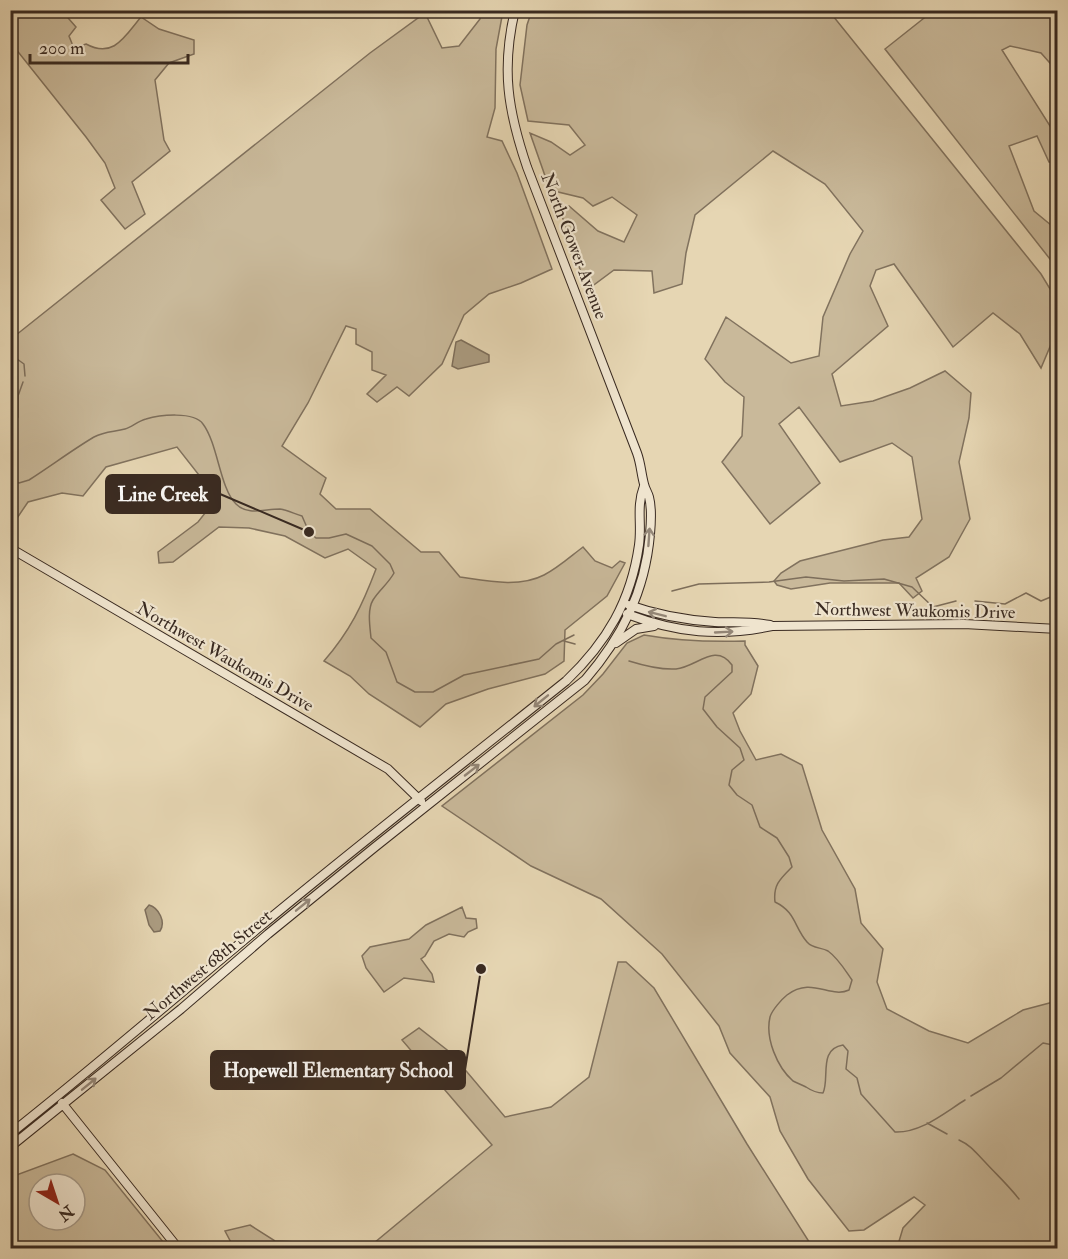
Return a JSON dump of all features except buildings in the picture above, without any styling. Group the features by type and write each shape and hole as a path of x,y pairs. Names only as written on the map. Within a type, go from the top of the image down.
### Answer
{"main road":[{"name":"North Gower Avenue","path":"426,806 585,680 613,645 630,615 640,588 649,545 650,503 644,486 643,470 638,453 515,132 507,80 509,45 515,10"},
{"name":"North Gower Avenue","path":"620,612 634,572 639,545 639,499 644,486"},
{"name":"Northwest Waukomis Drive","path":"10,548 388,769 426,806"},
{"name":"Northwest Waukomis Drive","path":"624,603 681,619 756,622 772,626"},
{"name":"Northwest Waukomis Drive","path":"620,612 659,626 705,633 755,630 772,626 964,624 1058,629"},
{"path":"419,798 566,681 586,662 620,612"},
{"path":"613,645 636,629 659,626"},
{"name":"Northwest 68th Street","path":"10,1134 419,798"},
{"name":"Northwest 68th Street","path":"10,1147 426,806"},
{"path":"369,838 375,847"},
{"path":"57,1097 178,1248"}],"shaded area":[{"path":"532,10 829,11 1041,274 1058,302 1057,330 1041,368 1020,334 993,313 953,347 894,264 876,270 870,286 888,326 832,374 841,406 873,401 910,388 945,371 971,393 969,418 959,462 970,519 949,557 916,578 922,591 913,598 899,583 830,583 791,589 777,585 774,581 781,573 800,561 883,540 909,537 922,519 912,457 892,443 840,462 799,407 779,424 820,483 770,524 722,462 742,436 744,397 725,382 705,359 726,317 791,363 819,356 823,317 850,254 863,231 825,184 773,151 695,215 686,253 682,284 654,293 652,271 614,270 587,290 561,213 569,206 598,231 624,242 637,215 612,197 593,206 583,198 550,190 530,133 551,142 570,155 585,145 569,125 528,121 520,85 527,25"},
{"path":"10,11 62,11 76,27 69,36 73,46 86,44 104,49 111,47 124,38 141,17 159,29 194,40 194,54 169,63 155,80 164,140 170,151 132,182 145,214 125,229 101,200 115,188 105,163 11,43"},
{"path":"480,11 503,11 496,49 495,108 487,137 502,141 517,173 552,269 489,294 464,315 442,364 409,396 397,387 377,402 367,394 386,375 372,370 372,352 356,344 356,329 346,326 308,403 282,446 326,478 320,494 336,509 370,509 421,552 439,552 460,577 503,582 534,579 554,569 583,547 595,561 612,568 620,561 625,563 607,596 565,630 564,661 545,674 488,689 446,704 420,727 369,694 350,676 324,661 354,618 376,569 348,549 325,558 285,536 249,528 219,527 173,562 159,563 158,552 198,522 217,498 177,447 106,467 83,496 62,493 28,502 11,527 11,339 370,53 425,13 442,48 459,46 480,19"},
{"path":"933,11 1057,11 1057,71 1041,53 1010,46 1002,50 1057,137 1057,163 1049,162 1037,136 1009,146 1034,211 1057,230 1057,268 885,49"},
{"path":"461,340 489,355 489,362 458,369 452,366 456,342"},
{"path":"644,635 694,641 745,641 745,645 758,666 751,694 733,713 756,760 781,754 802,765 822,830 855,889 861,923 883,949 877,982 887,1009 929,1031 968,1043 1023,1010 1057,1001 1057,1248 897,1248 903,1228 925,1205 914,1197 864,1230 849,1231 808,1179 780,1131 770,1097 730,1053 719,1026 662,954 601,899 531,866 442,806 583,695 627,643"},
{"path":"149,905 156,909 160,916 162,927 160,931 154,932 149,925 145,910"},
{"path":"462,907 466,918 476,919 477,928 468,932 464,937 449,934 434,941 421,959 432,974 434,982 404,978 384,992 366,968 362,956 370,947 409,939 426,925"},
{"path":"618,962 626,962 654,988 747,1144 813,1248 368,1248 492,1145 402,1040 419,1028 451,1053 505,1117 551,1107 589,1077"},
{"path":"73,1154 105,1170 168,1248 11,1248 11,1177"},
{"path":"250,1225 275,1241 321,1243 325,1248 234,1248 225,1231"}],"waterway":[{"path":"10,354 24,364 25,376"},
{"path":"10,434 18,417 18,396 23,382"},
{"path":"10,456 13,480 19,483 29,480 102,434 125,429 143,420 159,416 176,415 198,420 208,433 226,488 241,508 251,511 280,509 302,516 309,532 316,538 346,534 372,546 390,564 394,573 371,604 369,619 371,638 386,652 397,682 415,692 433,692 464,675 539,659 556,644 574,635"},
{"path":"672,591 699,584 769,582 806,577 844,581 884,579 912,587 933,607 956,601"},
{"path":"975,601 1005,604 1026,593 1041,601 1058,594"},
{"path":"564,641 575,644"},
{"path":"629,661 652,667 676,669 712,656 719,656 726,658 732,665 732,672 705,697 703,709 717,727 740,748 744,760 732,770 729,785 737,795 752,805 760,827 777,838 789,857 792,867 778,883 775,902 787,910 807,942 832,954 852,980 849,990 842,992 813,987 796,990 785,997 775,1008 770,1017 769,1034 777,1060 787,1075 793,1081 812,1091 823,1093 830,1052 843,1045 848,1051 846,1069 857,1078 861,1094 895,1132 923,1126 965,1100"},
{"path":"971,1096 1001,1078 1043,1043 1058,1046"},
{"path":"927,1123 947,1134"},
{"path":"959,1140 974,1150 1019,1199"}],"place":[{"name":"Line Creek","path":"309,532"},
{"name":"Hopewell Elementary School","path":"481,969"}]}
